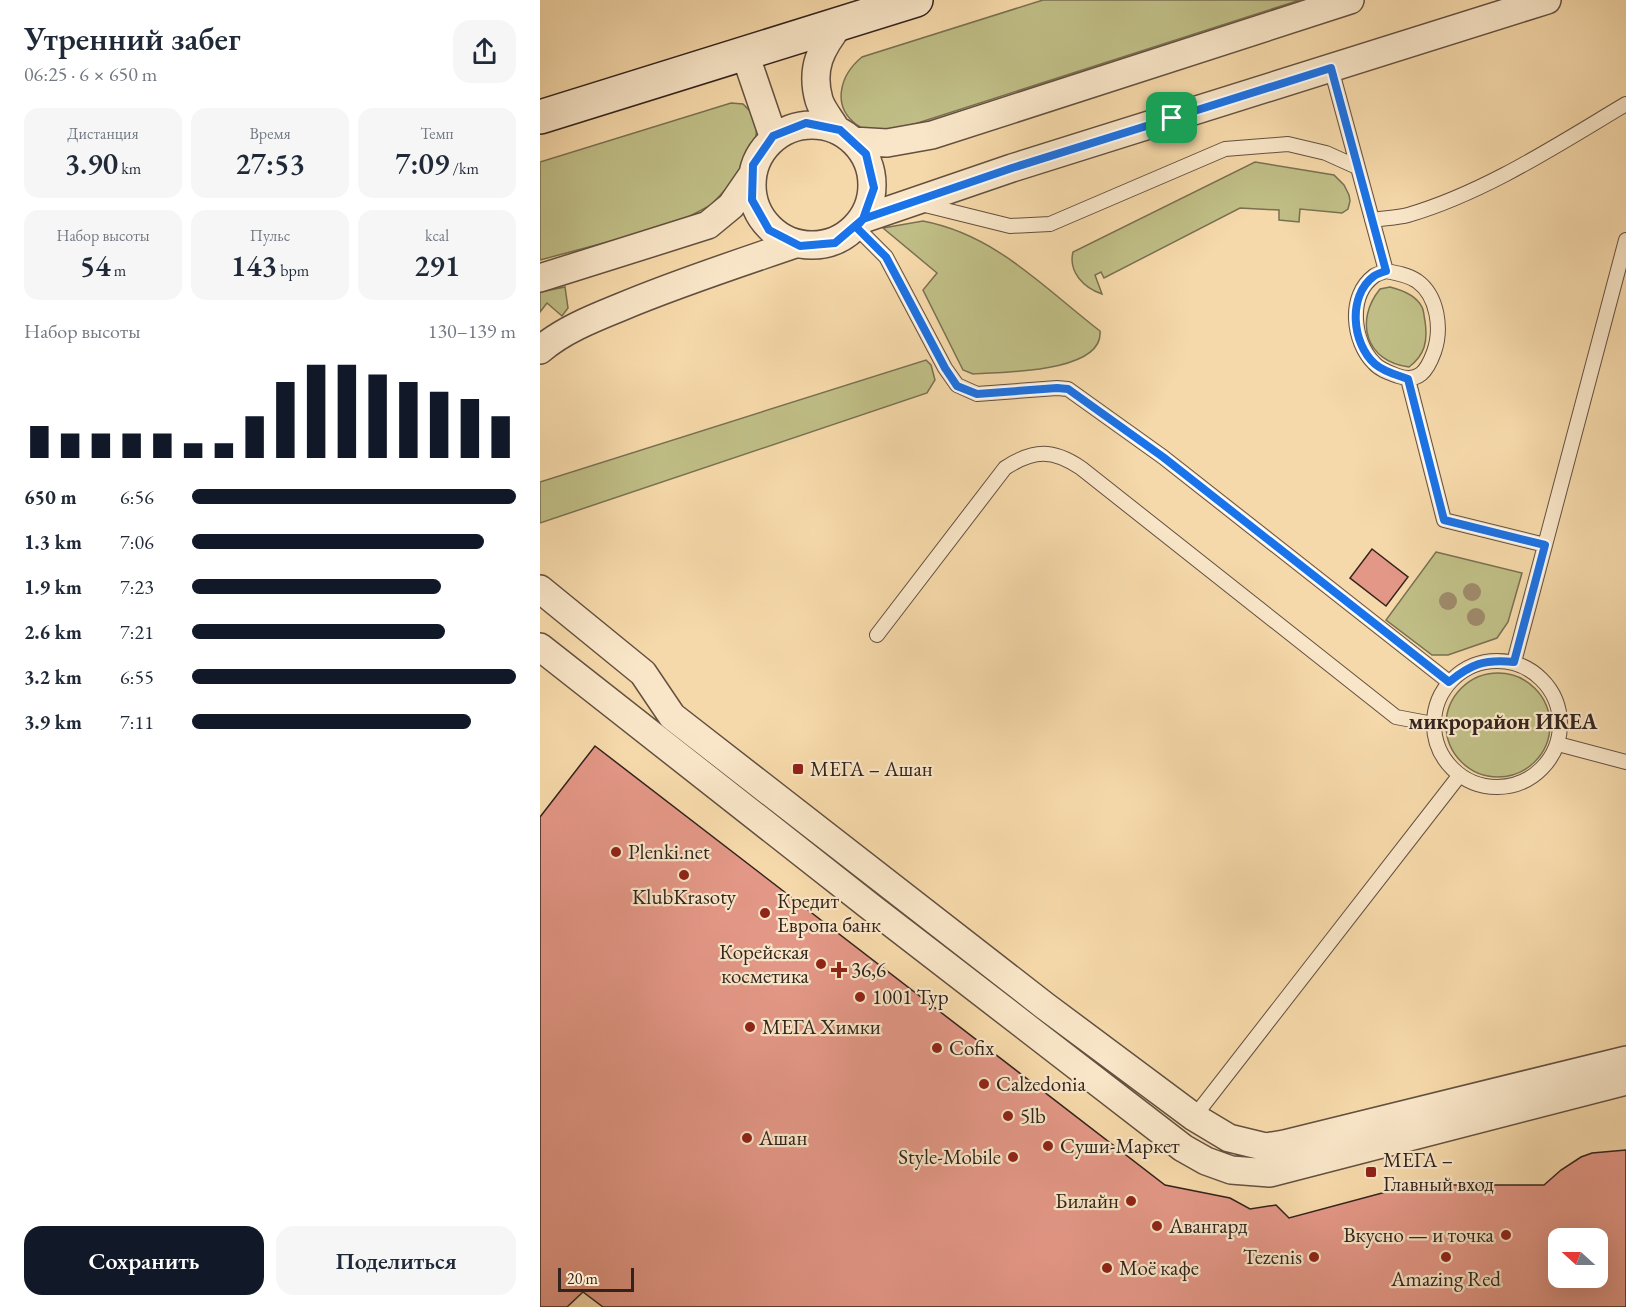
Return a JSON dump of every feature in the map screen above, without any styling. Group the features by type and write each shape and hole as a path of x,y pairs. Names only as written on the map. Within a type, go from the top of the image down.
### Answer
{"main road":[{"path":"540,117 916,0"}],"street":[{"path":"1350,0 932,135 887,143 844,135 806,123 773,136 753,165 752,200 769,230 800,246 835,243 859,223 1012,168 1546,0"},
{"path":"840,24 824,45 815,67 819,101 844,135 866,154 874,188 859,223"},
{"path":"745,54 773,136"},
{"path":"540,278 708,225 731,207 753,174"},
{"path":"540,350 591,319 651,294 795,243"},
{"path":"540,589 643,673 672,716 1116,1060 1194,1117 1229,1138 1266,1147 1284,1144 1626,1060"},
{"path":"540,647 1016,1020 1183,1148 1206,1161 1231,1170 1270,1173 1626,1081"}],"lane":[{"path":"1331,68 1386,271"},
{"path":"1372,220 1406,216 1464,194 1626,104"},
{"path":"913,202 1010,226 1050,224 1225,149 1288,144 1326,153 1357,167"},
{"path":"859,223 886,257 945,368 957,386 977,394 1068,389 1163,457 1449,682"},
{"path":"1514,662 1626,240"},
{"path":"1386,271 1416,280 1427,290 1439,328 1431,361 1421,375 1408,379 1374,364 1359,336 1356,312 1359,297 1374,276 1386,271"},
{"path":"1408,379 1444,520 1545,545"},
{"path":"877,635 1005,468 1017,460 1051,453 1081,468 1396,717 1433,724"},
{"path":"1498,660 1514,662 1536,674 1550,688 1558,705 1561,722 1558,744 1551,759 1534,777 1519,784 1496,788 1479,786 1459,776 1443,758 1436,742 1433,724 1438,701 1449,682 1466,668 1498,660"},
{"path":"1558,744 1626,762"},
{"path":"1194,1117 1459,776"}],"shaded area":[{"path":"1043,0 1300,0 899,129 865,130 849,117 844,109 841,100 844,81 854,64 862,57"},
{"path":"731,103 743,104 752,113 757,127 755,143 738,176 711,205 675,224 540,260 540,162"},
{"path":"1255,162 1334,175 1344,185 1349,195 1348,209 1342,213 1300,209 1299,222 1279,220 1279,210 1240,208 1104,278 1101,272 1095,275 1102,294 1089,288 1075,272 1073,252"},
{"path":"923,221 973,238 1018,265 1100,331 1097,345 1086,355 1069,363 1027,371 973,374 963,370 923,290 937,273 883,228"},
{"path":"565,287 568,308 562,316 547,303 540,312 540,292"},
{"path":"1390,287 1412,296 1423,310 1426,335 1424,347 1419,358 1409,367 1394,364 1374,349 1366,326 1372,301 1380,289"},
{"path":"926,360 931,365 935,380 927,393 540,523 540,482"},
{"path":"1436,552 1522,573 1508,622 1497,638 1448,655 1432,655 1386,620"},
{"path":"1498,673 1518,677 1535,688 1546,705 1550,725 1546,745 1535,762 1518,773 1498,777 1478,773 1461,762 1450,745 1446,725 1450,705 1461,688 1478,677"}],"building":[{"path":"1372,549 1408,577 1386,606 1350,578"},
{"name":"МЕГА Химки","path":"595,746 1165,1185 1230,1198 1250,1209 1276,1205 1289,1218 1412,1185 1544,1185 1581,1157 1592,1153 1626,1150 1626,1307 603,1307 583,1292 567,1307 540,1307 540,817"}],"place":[{"name":"МЕГА – Ашан","path":"798,769"},
{"name":"Plenki.net","path":"616,852"},
{"name":"KlubKrasoty","path":"684,875"},
{"name":"Кредит Европа банк","path":"765,913"},
{"name":"Корейская косметика","path":"821,964"},
{"name":"36,6","path":"839,970"},
{"name":"1001 Тур","path":"860,997"},
{"name":"МЕГА Химки","path":"750,1027"},
{"name":"Cofix","path":"937,1048"},
{"name":"Calzedonia","path":"984,1084"},
{"name":"5lb","path":"1008,1116"},
{"name":"Ашан","path":"747,1138"},
{"name":"Суши-Маркет","path":"1048,1146"},
{"name":"Style-Mobile","path":"1013,1157"},
{"name":"МЕГА – Главный вход","path":"1371,1172"},
{"name":"Билайн","path":"1131,1201"},
{"name":"Авангард","path":"1157,1226"},
{"name":"Вкусно — и точка","path":"1506,1235"},
{"name":"Tezenis","path":"1314,1257"},
{"name":"Amazing Red","path":"1446,1257"},
{"name":"Моё кафе","path":"1107,1268"}],"district":[{"name":"микрорайон ИКЕА","path":"1503,721"}],"route":[{"path":"1172,118 1012,168 863,219 835,243 800,246 769,230 752,200 753,165 773,136 806,123 840,130 866,154 874,188 863,219 856,227 886,257 945,368 957,386 977,394 1068,389 1163,457 1449,682 1466,668 1479,663 1498,660 1514,662 1545,545 1444,520 1408,379 1374,364 1365,351 1359,336 1356,305 1362,290 1374,276 1386,271 1331,68 1172,118"}]}
